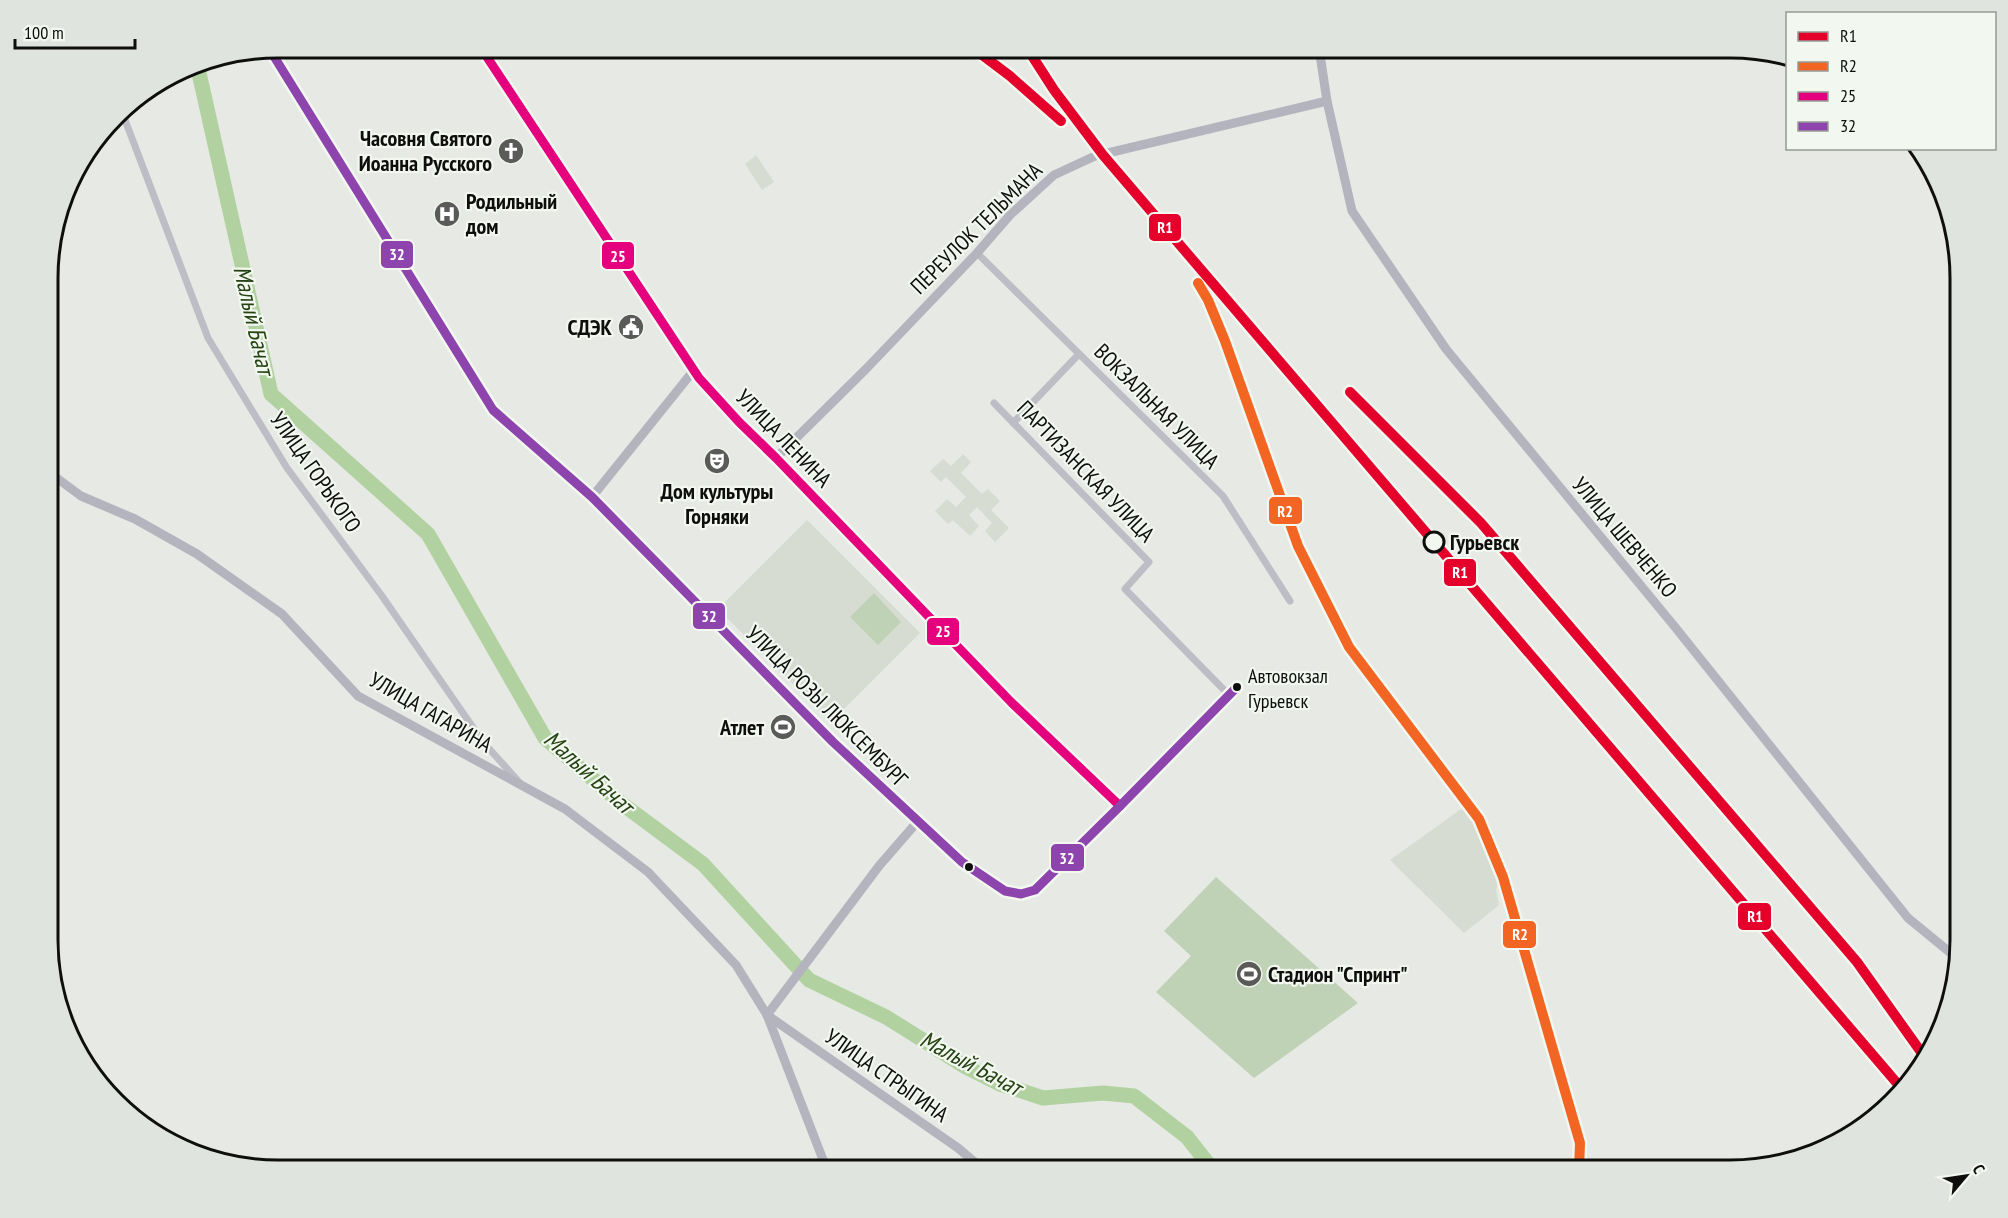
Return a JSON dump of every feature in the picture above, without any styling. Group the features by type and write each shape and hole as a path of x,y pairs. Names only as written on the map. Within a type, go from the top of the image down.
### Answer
{"street":[{"name":"УЛИЦА РОЗЫ ЛЮКСЕМБУРГ","path":"275,58 493,410 592,497 832,742 962,862 1005,891 1021,894 1035,890 1120,806"},
{"name":"УЛИЦА ЛЕНИНА","path":"488,58 694,370 739,422 1011,702 1120,806"},
{"name":"УЛИЦА ШЕВЧЕНКО","path":"1320,58 1352,211 1446,349 1675,627 1908,918 1949,952"},
{"name":"ПЕРЕУЛОК ТЕЛЬМАНА","path":"776,458 866,369 977,253 1010,215 1054,175 1095,156 1327,101"},
{"name":"УЛИЦА ГОРЬКОГО","path":"125,121 208,338 287,468 382,596 483,742 524,787"},
{"name":"ВОКЗАЛЬНАЯ УЛИЦА","path":"977,253 1223,496 1290,602"},
{"path":"1013,423 1079,354"},
{"path":"592,497 694,370"},
{"name":"ПАРТИЗАНСКАЯ УЛИЦА","path":"994,403 1149,562 1125,589 1229,695"},
{"name":"УЛИЦА ГАГАРИНА","path":"58,479 81,496 135,519 197,554 282,614 358,696 565,809 648,872 736,965 767,1015"},
{"path":"1120,806 1237,687"},
{"path":"823,1160 767,1015 879,866 918,821"},
{"name":"УЛИЦА СТРЫГИНА","path":"767,1015 972,1160"}],"shaded area":[{"path":"756,155 774,182 762,190 745,164"},
{"path":"963,454 971,462 961,473 982,494 988,489 1000,501 991,510 1009,528 995,542 985,531 992,523 977,507 969,515 979,526 970,536 953,520 948,524 935,511 947,499 956,507 966,497 946,477 941,482 930,471 943,459 951,466"},
{"path":"807,520 920,633 831,722 718,609"},
{"path":"1464,807 1486,846 1500,880 1496,890 1499,905 1464,933 1390,860"}],"green space":[{"path":"874,593 901,622 878,645 850,617"},
{"name":"Стадион \"Спринт\"","path":"1216,877 1358,1003 1254,1078 1156,992 1191,956 1164,931"}],"waterway":[{"name":"Малый Бачат","path":"199,73 271,394 428,534 545,738 621,803 703,864 809,980 886,1017 964,1066 1000,1084 1043,1098 1103,1093 1134,1096 1187,1137 1205,1160"}],"transit line":[{"name":"32","path":"275,58 493,410 592,497 833,742 962,862 1005,891 1021,894 1035,890 1237,687"},
{"name":"25","path":"488,58 699,378 1011,702 1120,806"},
{"name":"R1","path":"986,58 1061,121"},
{"name":"R1","path":"1033,58 1054,90 1103,155 1896,1082"},
{"name":"R2","path":"1198,283 1208,300 1225,341 1298,546 1349,647 1479,819 1503,877 1580,1143 1579,1160"},
{"name":"R1","path":"1350,392 1481,523 1857,962 1919,1050"}],"place":[{"name":"Часовня Святого Иоанна Русского","path":"511,151"},
{"name":"Родильный дом","path":"447,214"},
{"name":"СДЭК","path":"631,327"},
{"name":"Дом культуры Горняки","path":"717,461"},
{"name":"Гурьевск","path":"1434,542"},
{"name":"Автовокзал Гурьевск","path":"1237,687"},
{"name":"Атлет","path":"783,727"},
{"name":"Стадион \"Спринт\"","path":"1249,974"}]}
